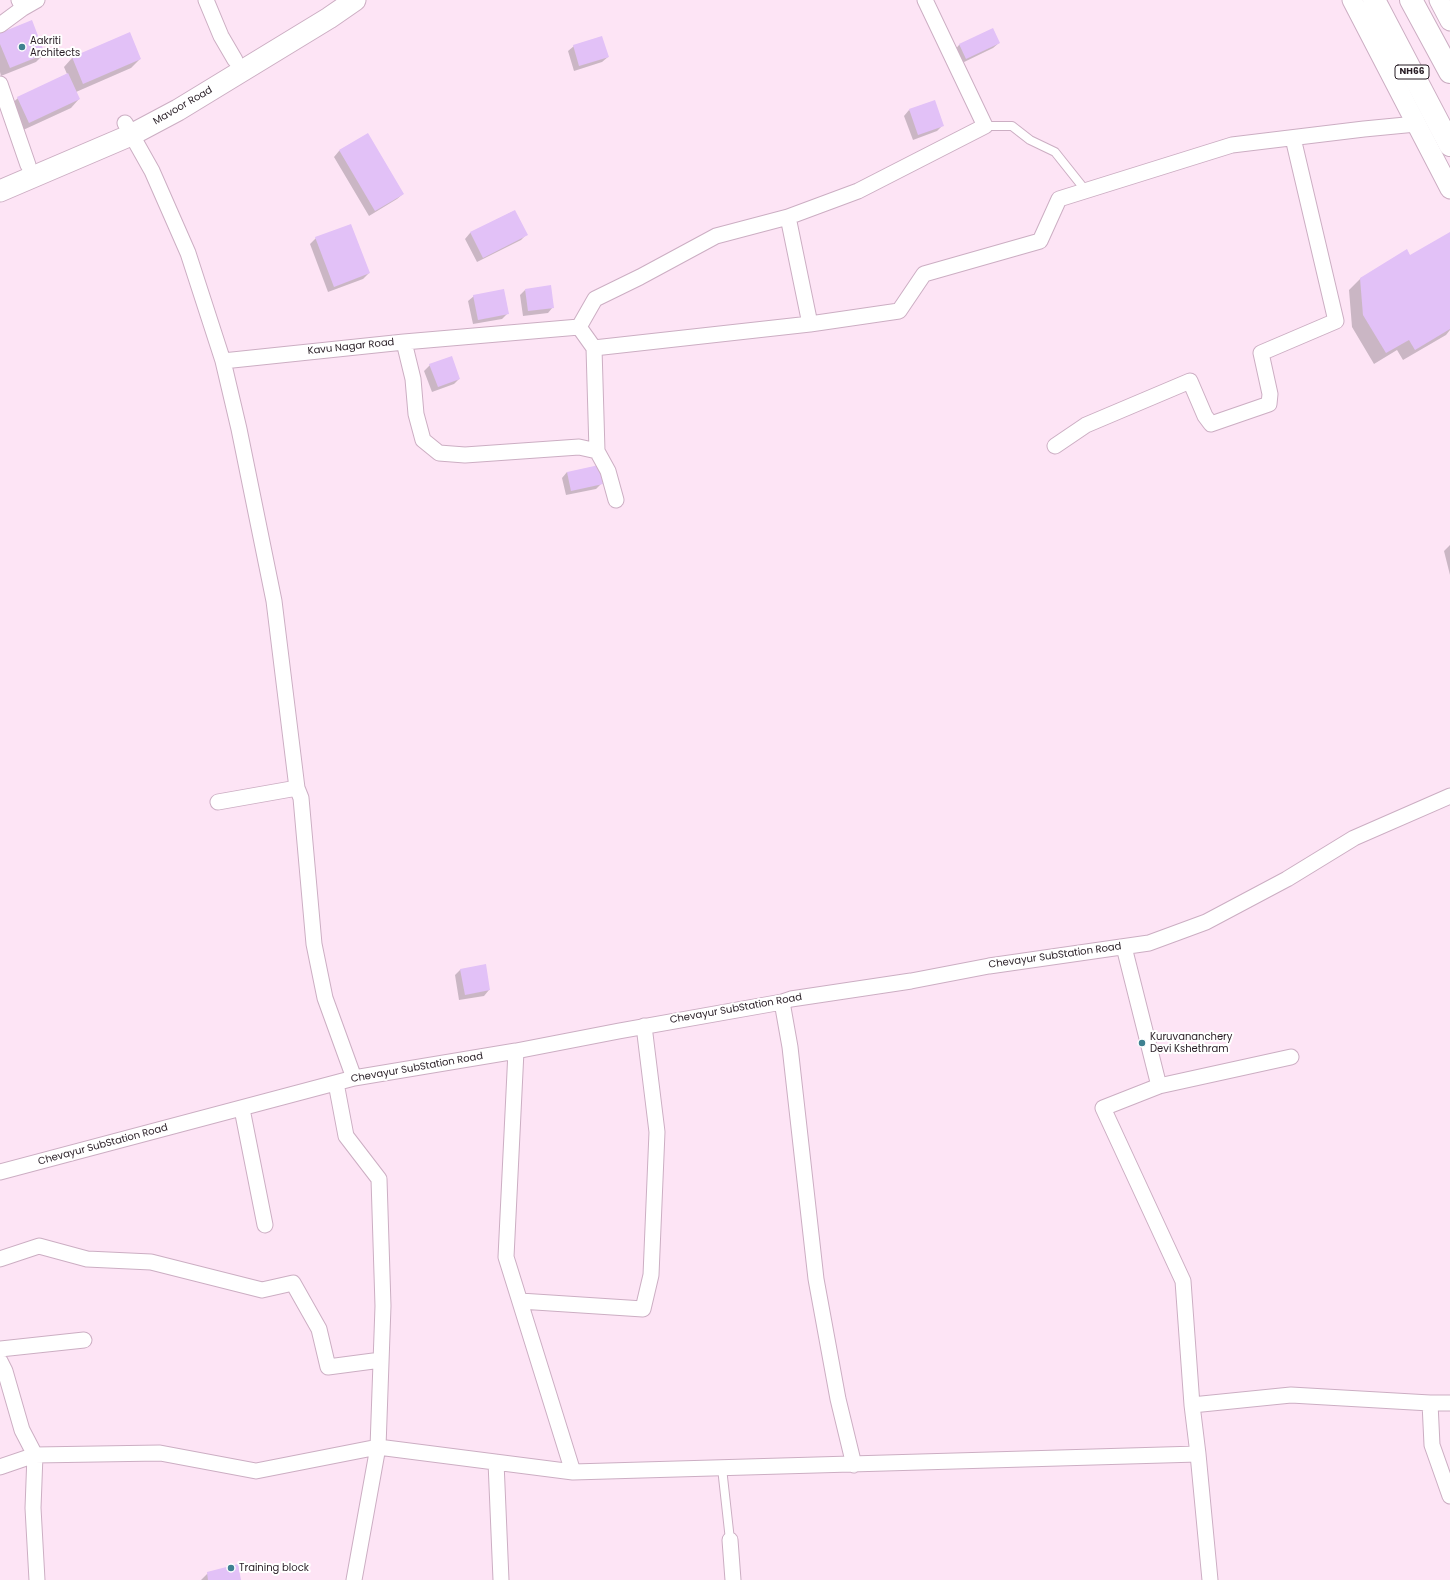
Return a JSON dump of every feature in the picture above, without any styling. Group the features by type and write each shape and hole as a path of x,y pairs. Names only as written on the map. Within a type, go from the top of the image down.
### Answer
{"highway":[{"name":"NH66","path":"1374,0 1450,145"},
{"name":"NH66","path":"1411,0 1450,72"}],"main road":[{"name":"Mavoor Road","path":"0,191 128,129 176,96 334,0"},
{"name":"Mavoor Road","path":"0,177 28,164 178,110 329,18 355,0"}],"street":[{"path":"0,26 21,4 37,0"},
{"path":"206,0 220,36 235,60"},
{"path":"579,327 595,299 640,277 716,236 788,217 858,191 985,126 925,0"},
{"path":"1352,0 1450,189"},
{"path":"1439,0 1450,20"},
{"path":"0,84 28,164"},
{"path":"594,348 810,324 899,311 924,274 1040,241 1059,199 1232,145 1416,124"},
{"path":"128,129 152,171 188,253 223,361 239,429 274,601 296,788 301,798 314,944 324,998 354,1078"},
{"path":"1055,446 1086,426 1190,381 1205,416 1212,424 1269,404 1270,394 1261,352 1336,321 1293,138"},
{"path":"788,217 810,324"},
{"path":"404,342 579,327"},
{"path":"579,327 594,348 598,451 608,471 616,500"},
{"name":"Kavu Nagar Road","path":"223,361 404,342 413,379 416,414 423,440 439,452 465,455 579,447 598,451"},
{"path":"218,802 296,788"},
{"name":"Chevayur SubStation Road","path":"0,1172 242,1109 354,1078 516,1051 644,1026 782,1002 791,999 911,981 989,966 1149,943 1206,922 1287,879 1354,838 1450,796"},
{"path":"1124,947 1158,1086"},
{"path":"782,1002 790,1047 816,1279 838,1399 854,1465"},
{"path":"520,1301 643,1309 651,1275 657,1132 644,1026"},
{"path":"516,1051 506,1257 573,1472"},
{"path":"1210,1580 1192,1405 1183,1281 1103,1108 1158,1086 1291,1057"},
{"path":"336,1083 346,1136 379,1179 382,1306 378,1447 354,1580"},
{"path":"242,1109 265,1225"},
{"path":"0,1259 39,1246 87,1259 151,1262 262,1290 293,1283 319,1328 328,1367 381,1360"},
{"path":"0,1349 84,1340"},
{"path":"0,1361 22,1430 35,1455 33,1508 37,1580"},
{"path":"1192,1405 1291,1396 1450,1403"},
{"path":"1430,1403 1432,1445 1450,1496"},
{"path":"0,1467 35,1455 160,1453 256,1471 378,1447 573,1472 1198,1454"},
{"path":"496,1462 501,1580"},
{"path":"730,1540 733,1580"}],"lane":[{"path":"985,126 1012,126 1030,140 1055,152 1086,191"},
{"path":"722,1468 730,1540"}],"building":[{"path":"32,20 45,54 10,68 0,44 0,33"},
{"path":"993,28 1000,43 966,59 959,44"},
{"path":"130,32 141,59 83,84 72,57"},
{"path":"602,36 609,57 579,66 573,45"},
{"path":"68,73 80,99 29,123 17,97"},
{"path":"935,100 944,126 918,135 909,109"},
{"path":"368,133 404,194 375,211 339,150"},
{"path":"515,210 528,235 483,258 470,232"},
{"path":"351,224 370,273 334,287 315,237"},
{"path":"1450,232 1450,329 1415,350 1409,340 1386,353 1363,315 1360,278 1407,249 1410,255"},
{"path":"551,285 554,308 528,311 525,289"},
{"path":"504,289 509,314 478,320 473,295"},
{"path":"452,356 460,379 438,387 429,364"},
{"path":"599,465 603,484 571,491 567,472"},
{"path":"486,964 490,990 465,995 460,969"},
{"name":"Training block","path":"238,1564 241,1580 208,1580 207,1572"}],"place":[{"name":"Aakriti Architects","path":"22,47"},
{"name":"Kuruvananchery Devi Kshethram","path":"1142,1043"},
{"name":"Training block","path":"231,1568"}]}
